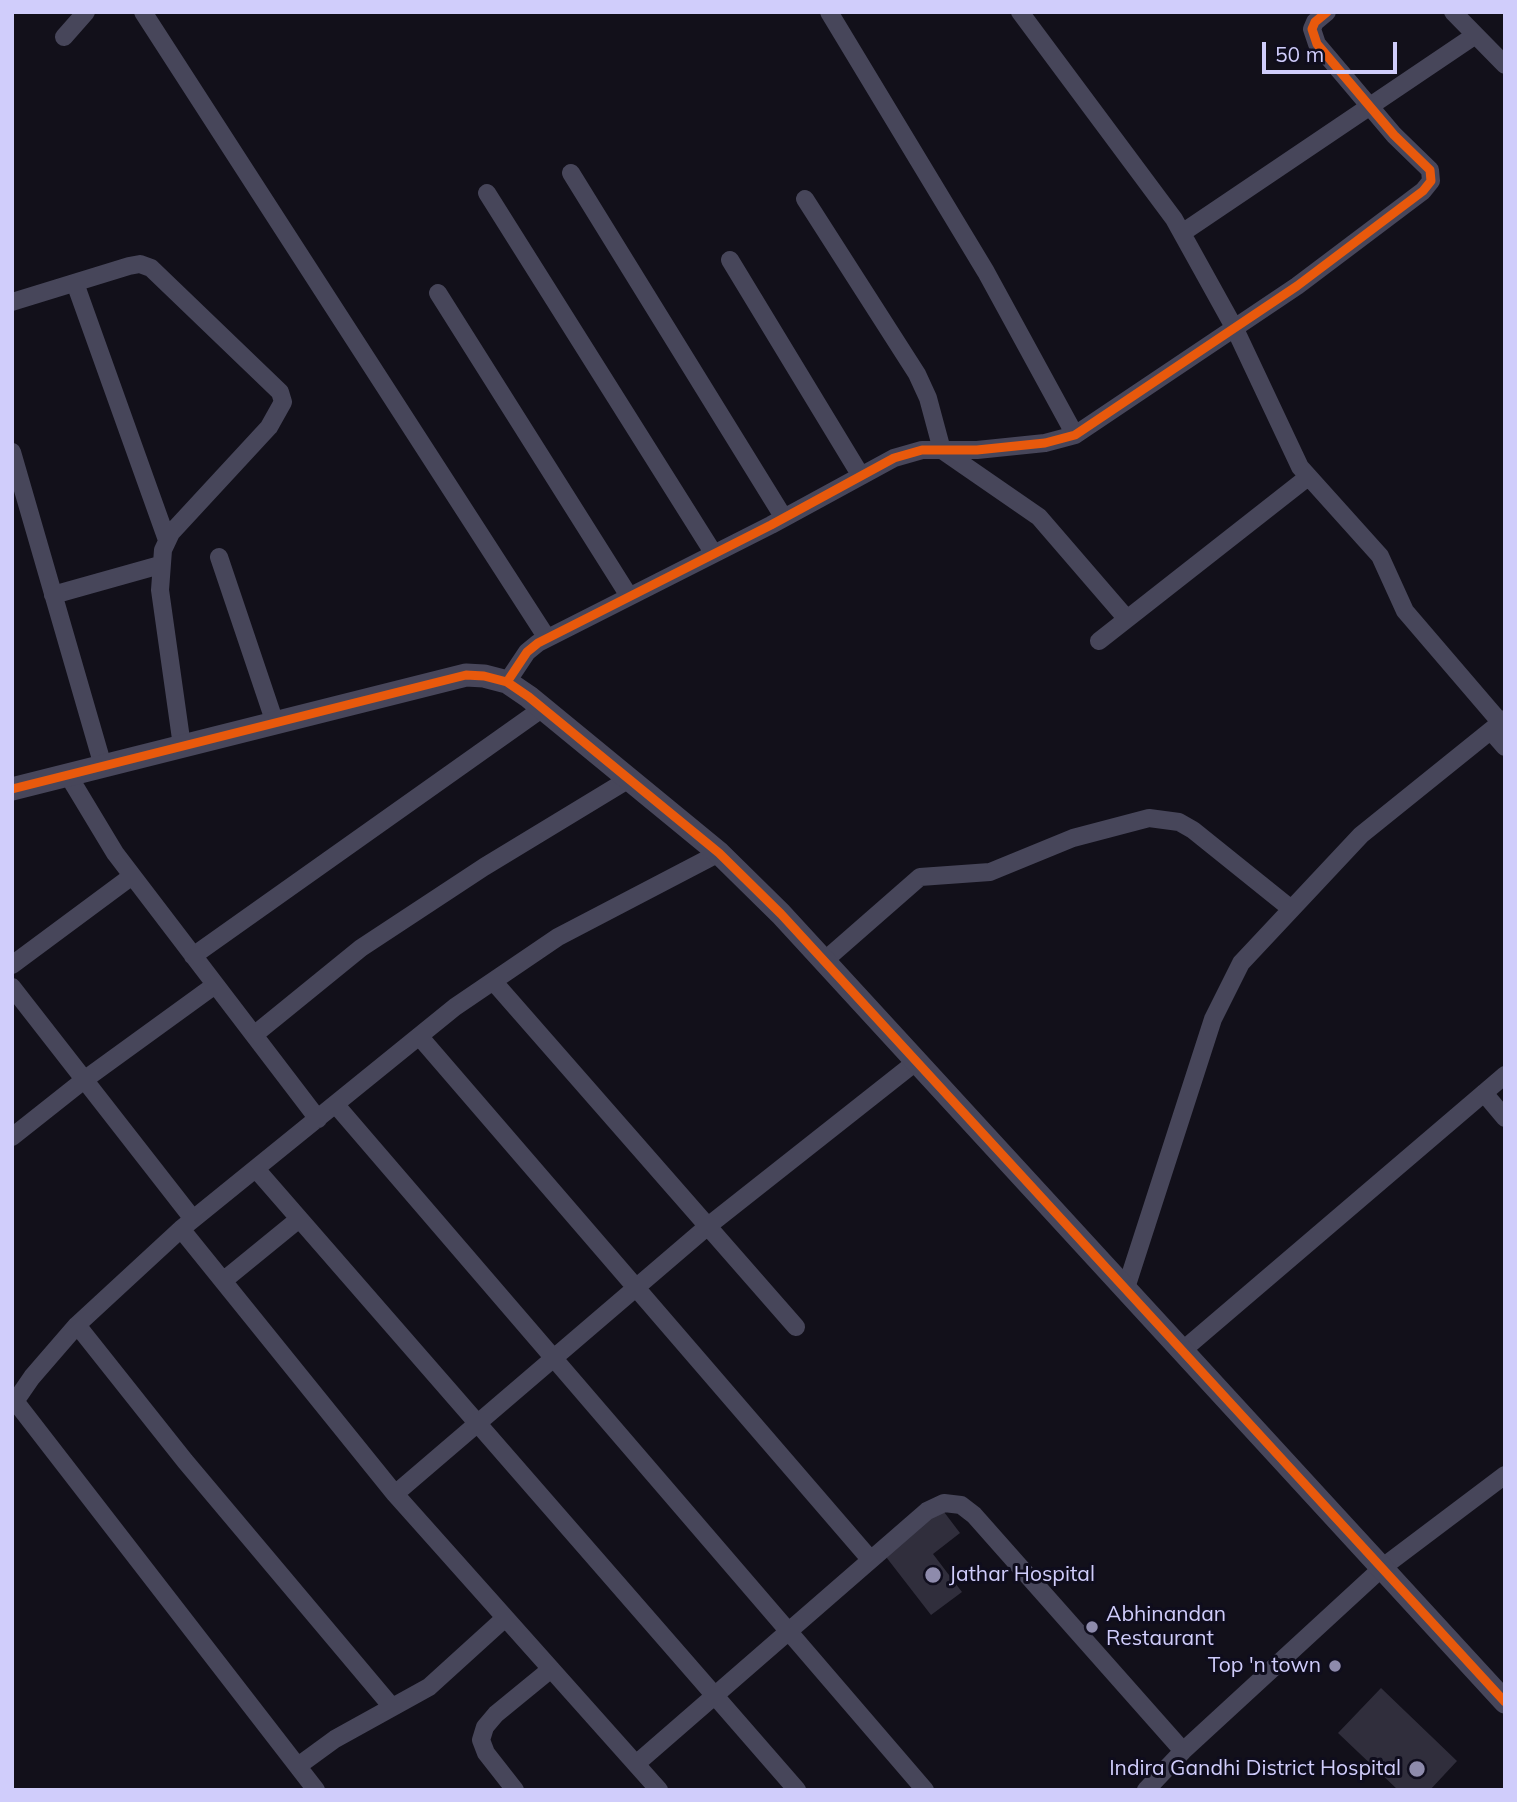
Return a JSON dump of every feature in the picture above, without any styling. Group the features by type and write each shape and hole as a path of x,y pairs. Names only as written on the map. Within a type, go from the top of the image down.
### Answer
{"street":[{"path":"64,37 86,12"},
{"path":"144,12 461,500 547,638"},
{"path":"829,12 986,272 1075,435"},
{"path":"1020,12 1144,176 1182,233 1235,329 1295,457 1308,477 1380,556 1405,611 1499,724 1505,747"},
{"path":"506,682 527,652 547,638 785,518 908,452 1002,448 1075,435 1297,286 1423,191 1431,181 1430,170 1394,135 1312,35 1315,22 1326,12"},
{"path":"1453,12 1505,65"},
{"path":"1182,233 1474,36"},
{"path":"570,173 785,518"},
{"path":"487,193 714,554"},
{"path":"805,199 917,374 928,398 942,450 1039,517 1127,619"},
{"path":"730,260 861,476"},
{"path":"12,302 140,264 151,268 280,392 283,402 269,427 167,540 160,565 160,590 182,747"},
{"path":"75,283 167,540"},
{"path":"438,293 629,596"},
{"path":"12,452 103,766"},
{"path":"1099,641 1308,477"},
{"path":"219,557 275,723"},
{"path":"53,595 160,565"},
{"path":"12,789 466,675 484,676 506,682 543,708 719,853 824,961 1505,1702"},
{"path":"193,956 543,708"},
{"path":"1126,1288 1213,1019 1226,988 1241,963 1361,835 1499,724"},
{"path":"68,775 100,832 318,1119"},
{"path":"254,1035 361,948 484,867 629,779"},
{"path":"824,961 920,877 990,872 1073,838 1149,818 1179,822 1193,830 1290,908"},
{"path":"316,1790 16,1395 78,1325 187,1224 419,1036 558,937 719,853"},
{"path":"12,965 132,876"},
{"path":"493,981 796,1327"},
{"path":"12,1137 84,1080 215,985"},
{"path":"12,987 84,1080 187,1224 223,1281 395,1494 659,1790"},
{"path":"419,1036 870,1559"},
{"path":"395,1494 556,1360 708,1226 917,1062"},
{"path":"1184,1350 1505,1075"},
{"path":"1484,1093 1505,1118"},
{"path":"336,1105 925,1790"},
{"path":"256,1169 797,1790"},
{"path":"223,1281 299,1219"},
{"path":"78,1325 185,1461 392,1707"},
{"path":"1146,1790 1183,1751 1383,1567 1505,1475"},
{"path":"636,1764 870,1559 935,1506 953,1503 967,1508 1183,1751"},
{"path":"298,1766 335,1739 429,1687 505,1618"},
{"path":"515,1790 486,1753 481,1740 485,1727 496,1714 551,1669"}],"building":[{"path":"941,1508 960,1533 933,1554 962,1592 931,1615 883,1553"},
{"path":"1381,1688 1457,1761 1430,1790 1398,1790 1338,1733"}],"cycle path":[{"path":"507,682 527,652 538,643 771,525 894,458 922,450 977,450 1045,443 1075,435 1297,286 1423,191 1431,181 1430,170 1394,135 1317,44 1312,29 1315,22 1327,12"},
{"path":"12,789 466,675 507,682 529,697 719,853 781,914 1505,1702"}],"place":[{"name":"Jathar Hospital","path":"933,1575"},
{"name":"Abhinandan Restaurant","path":"1092,1627"},
{"name":"Top 'n town","path":"1335,1666"},
{"name":"Indira Gandhi District Hospital","path":"1417,1769"}]}
